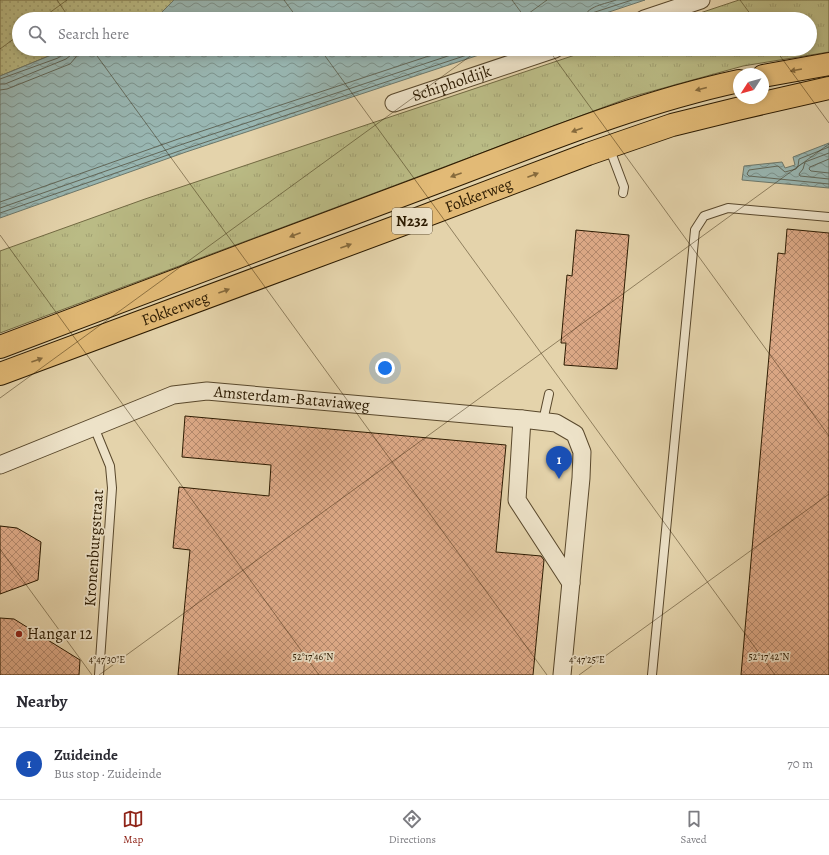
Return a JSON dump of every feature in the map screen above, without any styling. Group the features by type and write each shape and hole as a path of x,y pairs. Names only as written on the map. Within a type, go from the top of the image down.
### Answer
{"main road":[{"path":"769,75 829,64"},
{"name":"Fokkerweg","path":"0,347 616,115 698,90 733,82"},
{"name":"Fokkerweg","path":"0,374 609,147 672,125 829,88"}],"street":[{"path":"665,12 701,0"},
{"name":"Schipholdijk","path":"394,103 534,56"},
{"name":"Amsterdam-Bataviaweg","path":"0,465 173,395 207,391 556,423 575,434 582,452 571,583"},
{"path":"522,419 517,500 571,583 562,675"}],"lane":[{"path":"609,147 624,187 624,193"},
{"path":"652,675 695,230 704,216 728,208 829,217"},
{"path":"543,421 549,394"},
{"name":"Kronenburgstraat","path":"94,427 110,466 112,488 99,675"}],"green space":[{"path":"0,0 174,0 162,12 12,12 12,56 49,56 0,76"},
{"path":"739,0 829,0 829,52 817,54 817,12 703,12"},
{"path":"572,56 804,56 733,68 631,97 0,333 0,251 145,199"}],"water":[{"path":"174,0 645,0 609,12 162,12"},
{"path":"49,56 476,56 186,152 0,218 0,76"},
{"path":"829,143 829,188 742,180 744,166 782,162 785,168 795,165 793,157"}],"building":[{"path":"787,229 829,233 829,675 741,675 778,253 785,254"},
{"path":"576,230 629,235 617,369 564,365 566,343 561,343 567,275 572,276"},
{"path":"185,416 506,445 496,552 541,556 544,560 533,675 178,675 190,550 173,548 179,487 269,496 271,465 182,457"},
{"name":"Hangar 12","path":"0,526 17,528 41,542 38,580 0,594"},
{"name":"Hangar 12","path":"0,618 14,619 80,660 79,675 0,675"}],"place":[{"name":"Zuideinde","path":"559,479"},
{"name":"Hangar 12","path":"19,634"}]}
